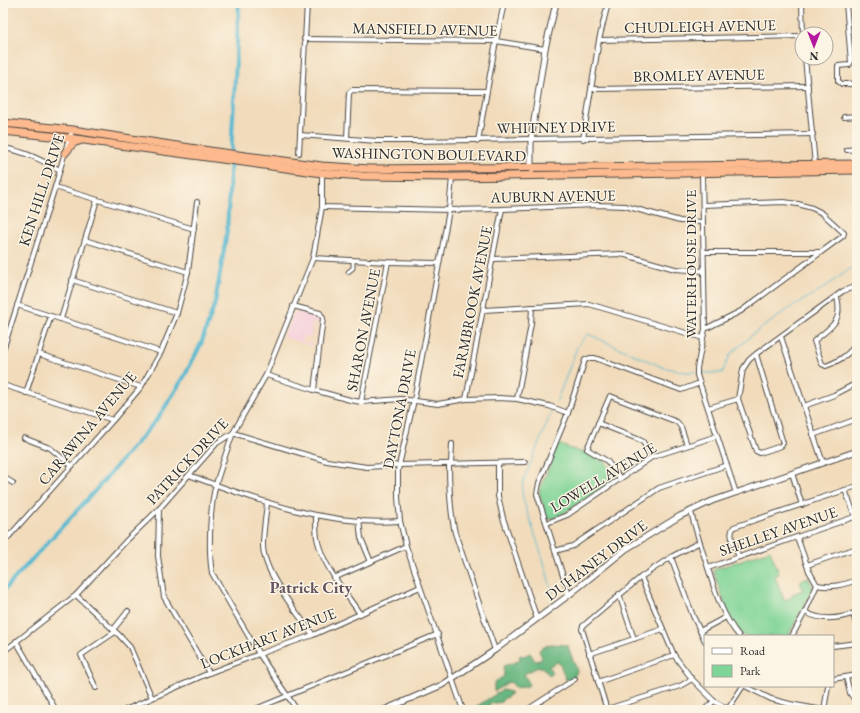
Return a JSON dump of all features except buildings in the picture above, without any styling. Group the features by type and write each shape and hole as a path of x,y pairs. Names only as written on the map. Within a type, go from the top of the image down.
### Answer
{"highway":[{"name":"WASHINGTON BOULEVARD","path":"3,123 73,130 216,156"},
{"name":"WASHINGTON BOULEVARD","path":"3,131 241,159 363,176 452,177 857,170"},
{"path":"46,136 60,140 64,146 65,153"},
{"path":"65,153 73,143 79,141 92,142"},
{"name":"WASHINGTON BOULEVARD","path":"322,170 857,164"}],"street":[{"path":"299,153 307,3"},
{"path":"478,140 486,91 504,3"},
{"path":"531,176 531,140 545,49 556,3"},
{"path":"583,139 599,40 608,3"},
{"path":"802,3 802,26"},
{"path":"846,3 851,62 848,65 839,65 837,67 838,81 840,83 857,84"},
{"name":"CHUDLEIGH AVENUE","path":"599,40 794,35"},
{"name":"MANSFIELD AVENUE","path":"304,39 496,41 545,49"},
{"path":"806,66 815,165"},
{"name":"BROMLEY AVENUE","path":"591,89 808,86"},
{"path":"347,138 349,93 352,90 486,91"},
{"path":"844,117 857,116"},
{"name":"KEN HILL DRIVE","path":"3,350 69,138 73,130"},
{"name":"WHITNEY DRIVE","path":"300,135 400,141 531,140 813,134"},
{"path":"3,148 39,158 60,170"},
{"path":"847,150 857,149"},
{"name":"PATRICK DRIVE","path":"3,652 76,595 126,541 159,509 217,443 233,433 266,375 313,258 322,207 322,170"},
{"name":"WATERHOUSE DRIVE","path":"702,172 705,329 697,375 736,493"},
{"name":"DAYTONA DRIVE","path":"452,177 449,210 438,263 414,400 399,465 398,497 400,521 406,546 438,634 462,710"},
{"path":"55,187 194,229"},
{"path":"60,320 97,200"},
{"name":"CARAWINA AVENUE","path":"3,542 141,387 160,352 177,313 188,272 197,202"},
{"path":"703,205 784,202 798,204 822,213 844,234 741,312 705,329"},
{"name":"AUBURN AVENUE","path":"322,207 449,210 596,205 625,206 680,221 702,222"},
{"name":"FARMBROOK AVENUE","path":"466,399 502,209"},
{"path":"85,240 188,272"},
{"path":"704,252 820,252"},
{"path":"493,259 622,254 675,269 704,271"},
{"path":"313,258 353,261 438,263"},
{"path":"348,272 353,268 353,261"},
{"name":"SHARON AVENUE","path":"361,402 388,262"},
{"path":"72,280 177,313"},
{"path":"756,354 783,442 782,446 762,453 757,452 738,399 743,369 749,360 756,354 843,291 857,286"},
{"path":"836,297 839,306 838,317 827,331 814,341 822,364 826,366 840,361 857,342"},
{"path":"483,310 589,304 703,338"},
{"path":"17,305 160,352"},
{"path":"293,306 320,313 323,318 314,390"},
{"path":"517,399 531,324 532,308"},
{"path":"26,393 51,316"},
{"path":"781,336 823,463"},
{"path":"39,354 141,387"},
{"path":"569,595 537,494 538,488 568,413 585,360 596,358 681,390 700,383"},
{"path":"266,375 314,390 361,402 390,399 414,400 438,404 466,399 517,399 549,406 568,413"},
{"path":"804,406 834,395 857,383"},
{"path":"3,385 113,420"},
{"path":"620,478 607,461 587,449 609,397 611,396 677,422 681,427 688,445"},
{"path":"708,408 738,399"},
{"path":"813,434 857,419"},
{"path":"598,423 640,440 643,442 652,457"},
{"path":"297,710 259,654 212,573 210,561 211,518 216,485 233,433 327,461 367,467 526,462"},
{"name":"LOWELL AVENUE","path":"547,523 567,515 652,457 717,436"},
{"path":"24,438 50,448 72,466"},
{"path":"452,444 450,464 450,495 455,533 495,650"},
{"name":"DUHANEY DRIVE","path":"384,710 442,685 452,679 537,619 626,549 674,520 712,501 857,451"},
{"path":"498,463 498,496 501,512 537,619"},
{"path":"555,551 573,546 659,488 727,465"},
{"path":"792,473 802,505"},
{"path":"189,475 267,502 316,516 388,522 400,521"},
{"path":"3,477 13,483"},
{"path":"739,557 731,533 733,528 857,486"},
{"path":"845,490 856,516"},
{"path":"267,502 263,546 267,566 274,580 313,635"},
{"path":"159,509 158,556 164,596 209,673"},
{"path":"691,512 715,591 726,617 738,635"},
{"path":"316,516 317,537 324,559 334,578 360,614"},
{"name":"SHELLEY AVENUE","path":"708,568 856,516"},
{"path":"359,520 361,538 371,562"},
{"path":"3,531 10,535"},
{"path":"797,537 813,580 817,585 842,585 857,580"},
{"path":"692,679 680,686 607,710 582,629 583,626 619,594 641,577 671,557 700,542"},
{"path":"334,578 406,546"},
{"path":"807,565 857,548"},
{"path":"671,557 688,604 704,639"},
{"path":"641,577 674,655 692,679 714,701 729,710 743,687"},
{"path":"793,635 817,585"},
{"name":"LOCKHART AVENUE","path":"125,710 209,673 313,635 420,587"},
{"path":"619,594 634,639"},
{"path":"76,595 130,647 152,698"},
{"path":"96,688 81,655 114,631 128,611"},
{"path":"805,612 814,616 828,618 837,618 855,613 857,626"},
{"path":"700,631 726,617"},
{"path":"589,654 663,629"},
{"path":"253,710 438,634"},
{"path":"16,641 56,710"},
{"path":"834,646 857,642"},
{"path":"598,682 674,655"},
{"path":"834,679 857,675"},
{"path":"846,677 850,693 857,703"},
{"path":"527,710 575,679"},
{"path":"746,687 772,699 823,710 828,687"},
{"path":"704,710 714,701"}],"shaded area":[{"path":"298,311 315,315 318,318 315,347 312,346 315,346 316,323 312,323 311,337 302,337 303,342 311,343 311,346 283,337 293,315"}],"green space":[{"path":"558,444 583,453 583,451 603,461 611,468 615,479 558,517 548,519 539,492"},
{"path":"770,550 779,574 775,576 784,600 793,597 792,594 803,590 800,581 808,577 812,590 789,635 742,635 728,613 713,570"},
{"path":"551,644 568,646 577,671 575,676 566,680 560,664 557,662 549,666 552,674 550,676 542,667 538,667 524,674 529,683 528,686 516,688 512,683 508,682 495,691 494,690 494,683 504,676 503,666 519,661 520,655 524,656 530,653 535,661 540,660 542,657 539,651 541,648"},
{"path":"502,690 511,692 509,696 501,702 489,704 488,710 471,710"}],"waterway":[{"path":"3,591 93,493 158,418 184,377 201,344 215,303 227,232 239,3"},
{"path":"698,373 722,373 730,355 752,335 857,264"},
{"path":"556,403 578,345 588,334 662,367 685,372 695,372"},
{"path":"552,411 524,479 522,489 523,499 553,595"}],"district":[{"name":"Patrick City","path":"311,587"}]}
